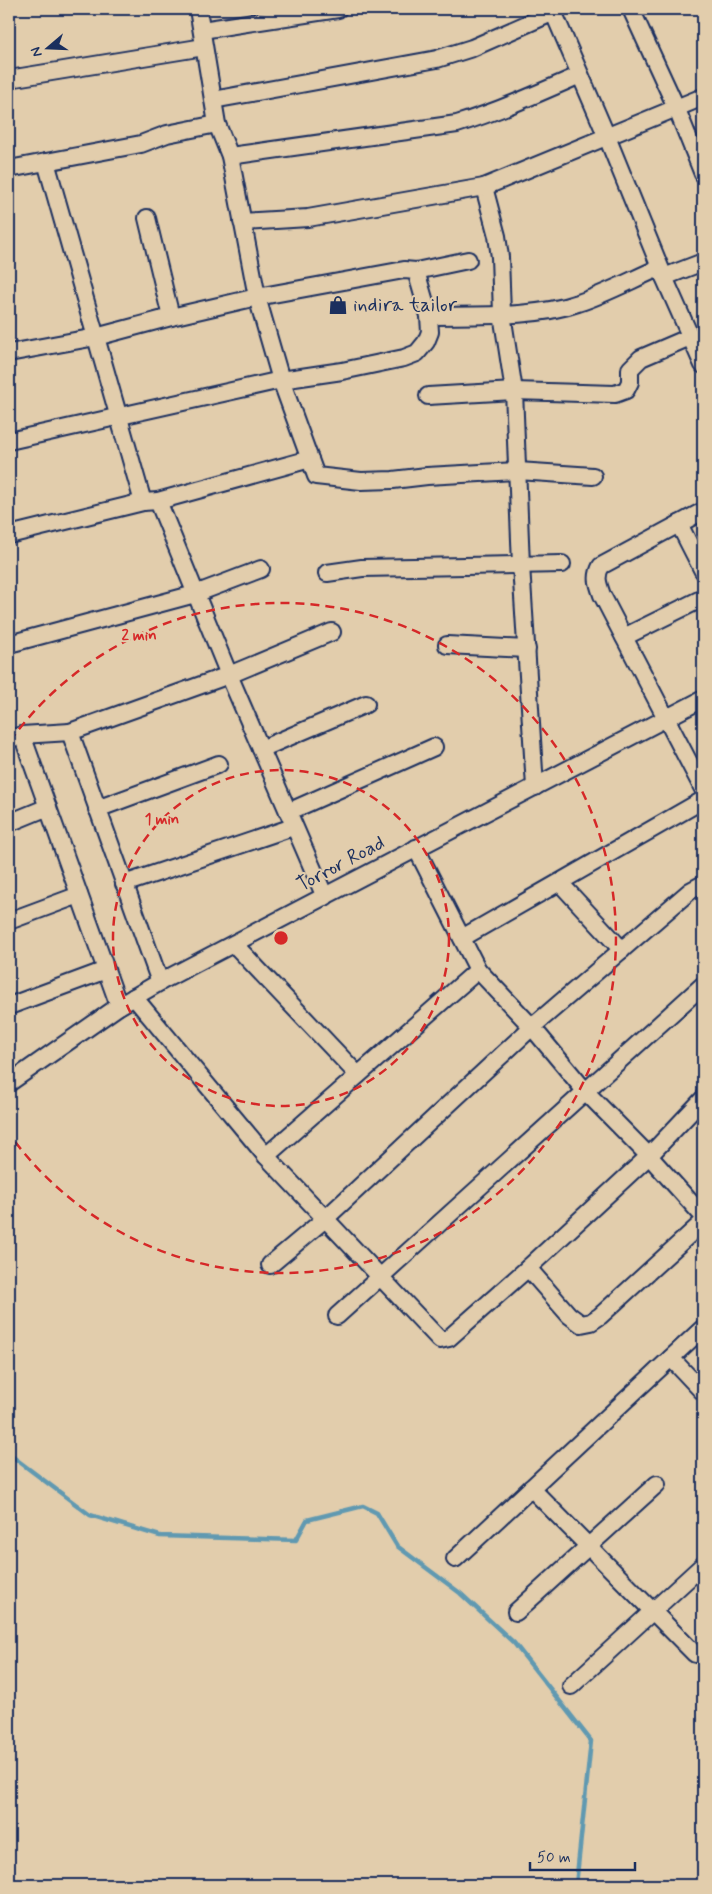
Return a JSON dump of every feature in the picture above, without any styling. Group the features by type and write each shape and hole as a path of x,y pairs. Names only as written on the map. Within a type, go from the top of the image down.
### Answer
{"street":[{"path":"198,9 217,124 230,156 257,297 281,380 316,476 361,481 518,471 593,476"},
{"path":"202,30 338,9"},
{"path":"631,9 676,107 703,174"},
{"path":"213,100 437,59 472,48 553,10 701,361"},
{"path":"9,80 204,47"},
{"path":"230,156 456,124 520,102 580,75"},
{"path":"242,222 308,218 484,187 703,97"},
{"path":"9,169 142,144 167,134 217,124"},
{"path":"46,162 119,416 150,501 195,594 325,897"},
{"path":"484,187 497,236 500,257 502,314 514,391 521,566 535,787"},
{"path":"147,218 171,317"},
{"path":"9,353 96,337 257,297 404,270 416,271 468,260"},
{"path":"429,316 502,314 550,310 578,303 662,272 703,262"},
{"path":"9,442 281,380 342,371 404,358 417,353 426,342 430,332 429,316 416,271"},
{"path":"428,396 514,391 602,395 623,393 630,382 630,369 642,358 690,337"},
{"path":"9,535 150,501 310,459"},
{"path":"703,511 601,566 597,574 597,583 703,789"},
{"path":"679,524 703,571"},
{"path":"327,573 362,568 562,564"},
{"path":"9,644 195,594 261,569"},
{"path":"624,637 703,598"},
{"path":"119,1006 48,807 16,737 70,732 229,675 332,632"},
{"path":"447,645 527,650"},
{"name":"Torror Road","path":"9,1083 119,1006 160,982 703,699"},
{"path":"261,749 366,704"},
{"path":"70,732 160,982"},
{"path":"124,884 291,819 434,747"},
{"path":"97,809 219,764"},
{"path":"462,938 703,800"},
{"path":"9,823 48,807"},
{"path":"416,848 478,970 532,1028 586,1092 649,1156 703,1216"},
{"path":"560,883 622,950"},
{"path":"270,1265 326,1218 532,1028 690,891 703,884"},
{"path":"9,920 79,895"},
{"path":"234,944 358,1075"},
{"path":"9,1006 106,970"},
{"path":"266,1156 478,970"},
{"path":"337,1316 703,985"},
{"path":"134,997 266,1156 381,1276 436,1338 440,1340 444,1340 528,1268 649,1156 703,1099"},
{"path":"528,1268 569,1314 581,1324 591,1322 600,1316 703,1222"},
{"path":"455,1559 703,1328"},
{"path":"670,1358 703,1392"},
{"path":"516,1612 657,1484"},
{"path":"531,1488 695,1654"},
{"path":"571,1686 703,1565"}],"waterway":[{"path":"9,1454 90,1515 160,1536 296,1540 307,1520 363,1506 377,1513 397,1546 460,1593 514,1643 591,1741 576,1885"}],"place":[{"name":"indira tailor","path":"338,305"}]}
